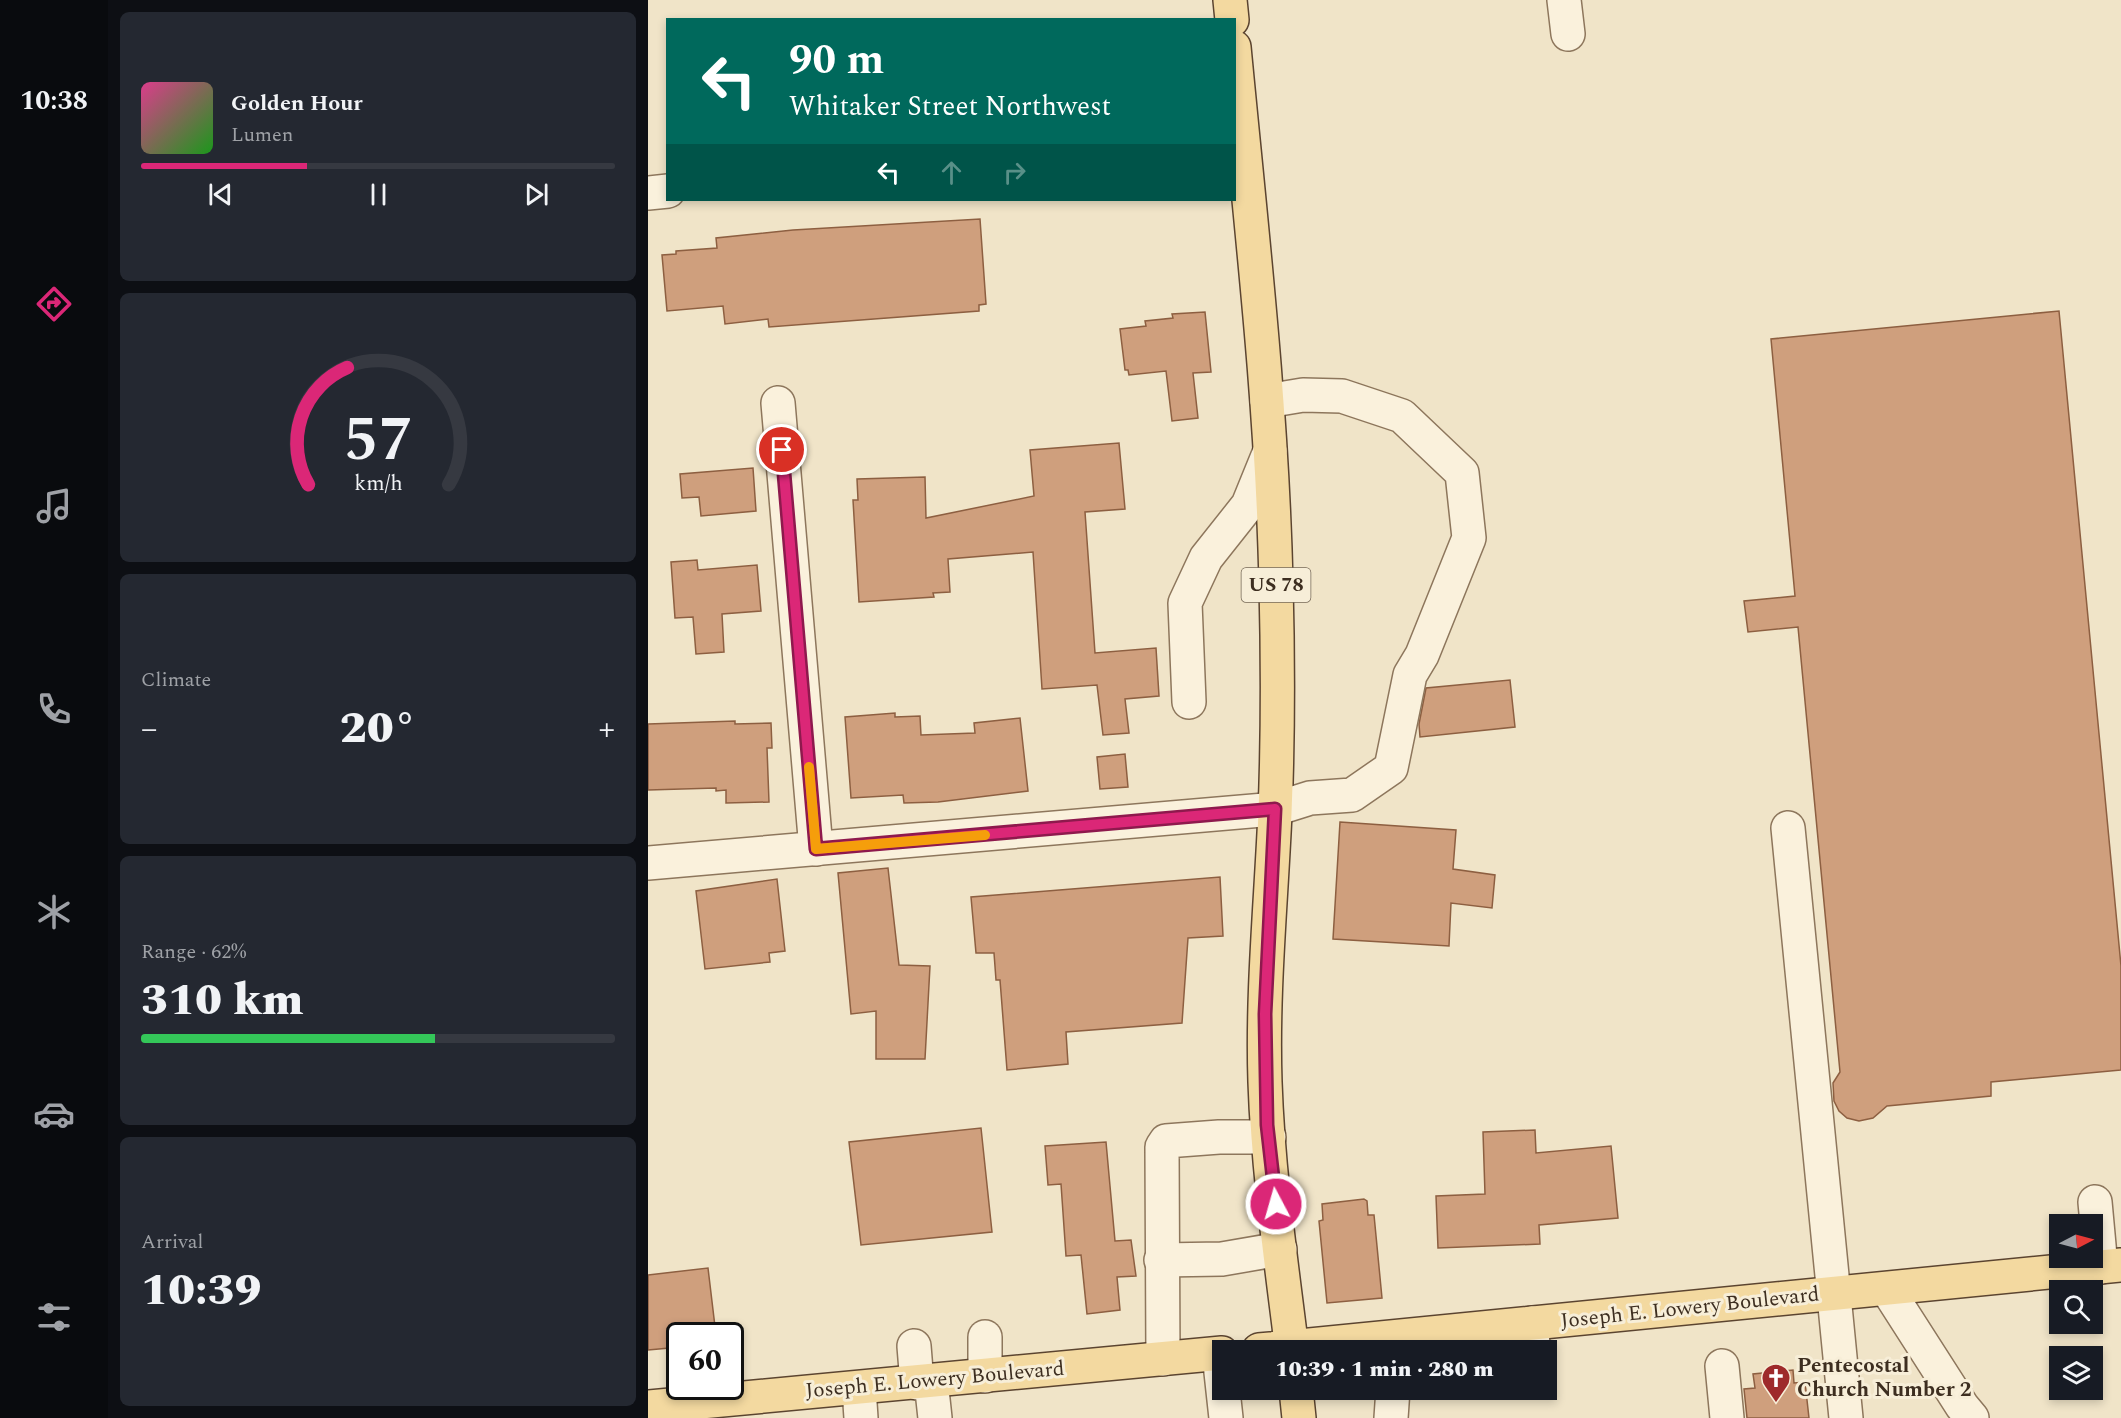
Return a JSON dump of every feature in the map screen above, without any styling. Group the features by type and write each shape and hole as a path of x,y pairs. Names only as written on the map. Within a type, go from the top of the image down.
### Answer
{"main road":[{"path":"1230,0 1232,18"},
{"name":"US 78","path":"1236,86 1239,145 1267,400 1270,451 1276,595 1275,809 1265,1014 1269,1137 1291,1340"},
{"name":"Joseph E. Lowery Boulevard","path":"1464,1340 1532,1337 1834,1294 2111,1266"},
{"name":"Joseph E. Lowery Boulevard","path":"648,1407 860,1403 924,1382 1212,1354"},
{"path":"1297,1400 1299,1418"}],"street":[{"path":"1564,0 1568,34"},
{"path":"648,193 666,192"},
{"path":"648,863 1275,809 1310,798 1352,795 1391,768 1410,675 1422,655 1469,538 1462,473 1402,416 1342,396 1303,395 1267,400"},
{"path":"778,403 816,849"},
{"path":"1189,702 1185,603 1206,558 1248,505 1270,451"},
{"path":"1788,828 1846,1418"},
{"path":"1163,1359 1162,1146 1166,1141 1219,1137 1269,1137"},
{"path":"2095,1202 2111,1266"},
{"path":"1161,1260 1222,1259 1280,1249"},
{"path":"1887,1289 1972,1418"},
{"path":"985,1337 985,1376"},
{"path":"914,1346 935,1418"},
{"path":"1722,1366 1727,1418"},
{"path":"1225,1400 1226,1418"},
{"path":"1391,1418 1392,1400"}],"building":[{"path":"980,219 986,304 979,305 979,311 769,327 768,319 725,324 723,306 667,311 662,255 676,254 676,251 717,248 716,238 793,230"},
{"path":"2059,311 2121,966 2121,1070 1991,1082 1991,1096 1887,1106 1873,1118 1859,1121 1847,1118 1839,1111 1834,1101 1833,1083 1840,1072 1798,627 1748,632 1744,601 1795,596 1771,339"},
{"path":"1205,312 1211,372 1193,373 1198,418 1172,421 1166,371 1129,375 1128,370 1125,370 1120,329 1146,326 1145,321 1173,318 1172,314"},
{"path":"1119,443 1125,509 1085,512 1095,653 1156,648 1159,696 1125,699 1129,733 1103,735 1097,685 1042,689 1033,552 948,559 950,592 933,593 934,597 859,602 853,500 858,500 857,479 925,477 926,518 1034,496 1030,450"},
{"path":"753,468 756,511 701,516 699,497 682,498 680,474"},
{"path":"697,560 698,570 757,565 761,611 722,614 724,652 696,654 693,617 675,618 671,562"},
{"path":"1510,680 1515,727 1420,737 1419,724 1426,688"},
{"path":"895,713 895,717 920,716 921,735 975,733 974,723 1020,718 1028,791 938,802 904,803 903,795 851,798 845,717"},
{"path":"735,721 735,724 771,723 772,748 767,748 769,802 726,803 726,790 716,791 716,788 648,790 648,724"},
{"path":"1125,754 1128,787 1100,789 1097,757"},
{"path":"1340,822 1456,830 1453,869 1495,875 1492,908 1451,903 1449,946 1333,939"},
{"path":"888,868 899,965 930,966 925,1059 876,1059 876,1011 851,1014 838,873"},
{"path":"1220,877 1223,936 1188,938 1182,1023 1066,1032 1068,1064 1007,1070 1000,980 996,980 994,953 976,953 971,897"},
{"path":"777,879 785,951 769,953 770,962 705,969 696,891"},
{"path":"981,1128 992,1232 861,1245 849,1142"},
{"path":"1535,1130 1536,1153 1611,1146 1618,1218 1539,1225 1540,1244 1438,1248 1436,1196 1485,1194 1483,1132"},
{"path":"1106,1142 1115,1241 1131,1240 1136,1276 1117,1277 1120,1310 1087,1314 1081,1255 1066,1256 1061,1184 1048,1185 1045,1146"},
{"path":"1364,1199 1367,1201 1368,1215 1374,1215 1382,1298 1327,1303 1319,1221 1323,1220 1322,1204"},
{"path":"708,1268 714,1322 666,1322 666,1348 648,1350 648,1275"},
{"name":"Pentecostal Church Number 2","path":"1793,1370 1794,1383 1805,1382 1809,1418 1747,1418 1744,1389 1755,1388 1753,1374"}],"slow traffic":[{"path":"809,767 816,849 985,835"}],"place":[{"name":"Pentecostal Church Number 2","path":"1776,1404"}],"route":[{"path":"782,450 816,849 1275,809 1265,1014 1265,1083 1267,1125 1276,1204"}]}
